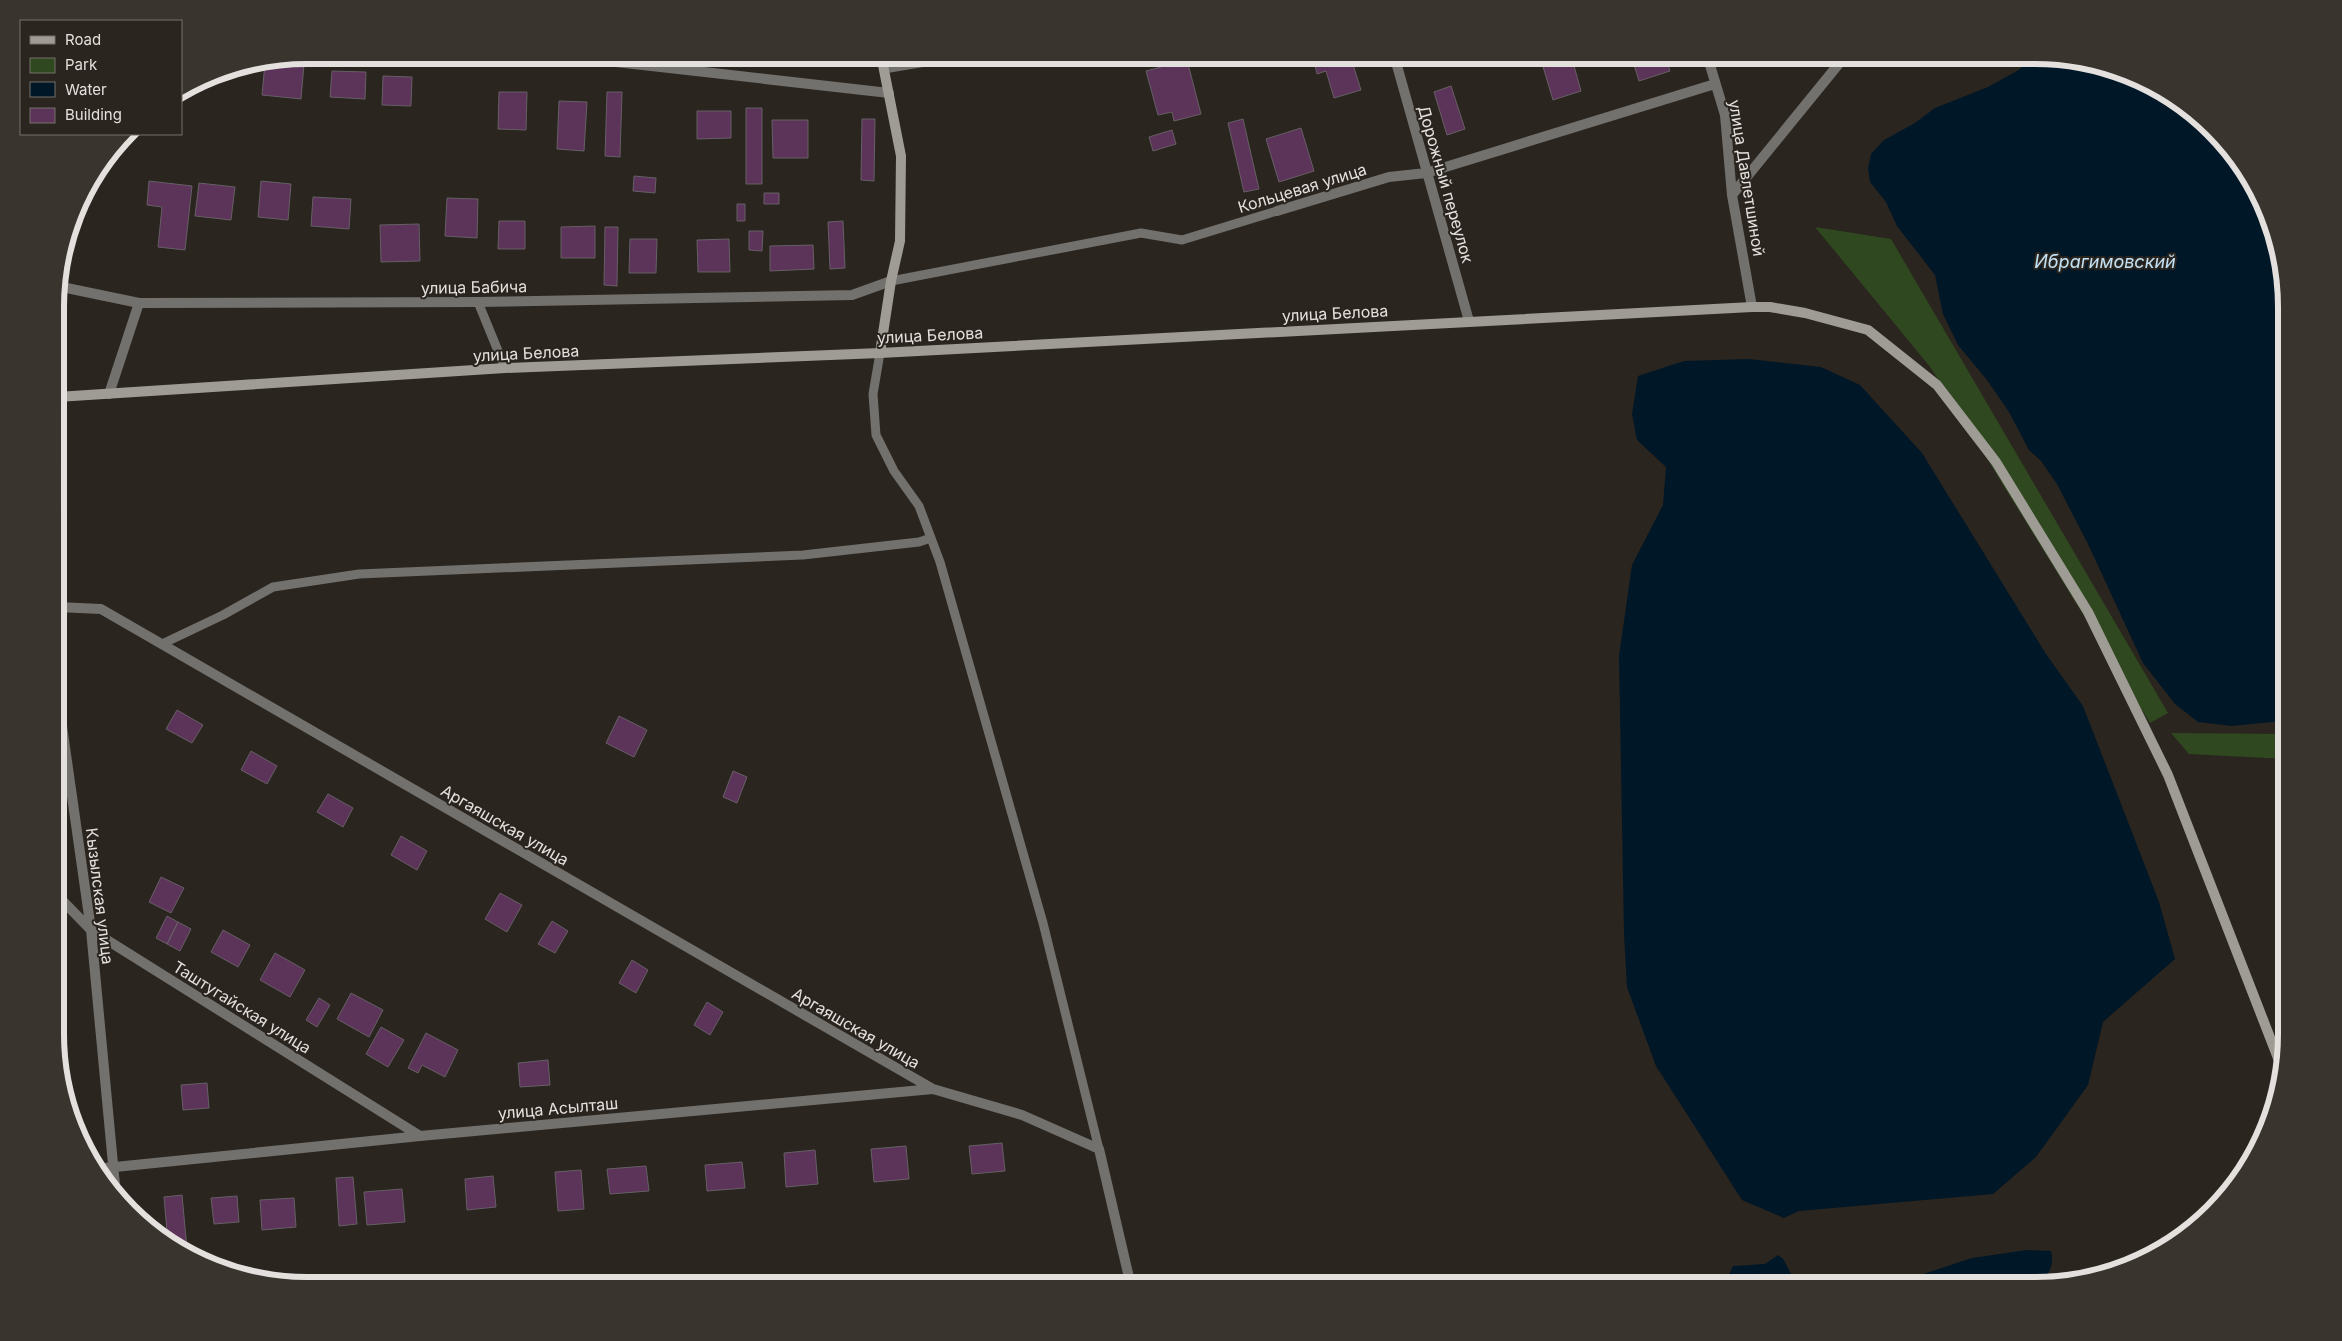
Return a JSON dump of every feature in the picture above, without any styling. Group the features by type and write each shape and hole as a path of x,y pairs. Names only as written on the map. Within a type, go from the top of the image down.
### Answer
{"main road":[{"path":"880,353 891,281 900,241 901,156 883,64"},
{"name":"улица Белова","path":"64,397 505,368 880,353 1752,307 1770,307 1805,313 1868,330 1938,385 1996,462 2088,612 2168,775 2277,1056"}],"street":[{"path":"634,64 890,93"},
{"name":"Дорожный переулок","path":"1396,64 1469,321"},
{"name":"улица Давлетшиной","path":"1709,64 1725,115 1732,195 1752,307"},
{"path":"1732,195 1839,64"},
{"name":"Кольцевая улица","path":"1277,211 1389,177 1426,172 1715,84"},
{"name":"улица Бабича","path":"64,288 139,303 478,302 852,295 891,281"},
{"path":"109,394 139,303"},
{"name":"Аргаяшская улица","path":"64,607 101,609 933,1089"},
{"name":"Кызылская улица","path":"64,740 91,930 115,1183"},
{"name":"Таштугайская улица","path":"64,902 91,930 420,1136"},
{"name":"улица Асылташ","path":"104,1168 420,1136 933,1089 1022,1115 1099,1149"},
{"path":"1099,1149 1129,1277"}],"lane":[{"path":"884,69 914,64"},
{"name":"Кольцевая улица","path":"891,281 1141,233 1182,240 1277,211"},
{"path":"478,302 505,368"},
{"path":"880,353 873,394 876,435 894,471 919,506 940,562 1043,923 1099,1149"},
{"path":"162,644 223,615 273,587 359,574 803,555 919,542 931,538"}],"green space":[{"path":"1815,227 1891,239 2168,713 2150,723 1931,368"},
{"path":"2171,733 2278,734 2278,759 2189,754"}],"water":[{"name":"Ибрагимовский","path":"2025,64 2051,64 2083,68 2128,82 2157,96 2196,124 2218,146 2246,185 2260,214 2274,259 2278,291 2278,721 2232,726 2198,722 2175,704 2143,663 2088,544 2057,484 2041,461 2029,450 2009,412 1987,380 1958,345 1943,314 1935,275 1897,226 1886,202 1870,182 1868,168 1871,154 1884,140 1915,123 1935,108 1988,87 2017,71"},
{"path":"1749,359 1821,367 1860,385 1922,453 2046,654 2083,706 2159,902 2175,959 2103,1022 2088,1085 2036,1157 1993,1194 1799,1211 1784,1218 1742,1200 1656,1066 1627,987 1624,934 1619,656 1632,565 1663,505 1666,467 1637,440 1632,414 1638,376 1684,361"},
{"path":"2027,1250 2051,1251 2052,1260 2046,1277 1914,1277 1972,1258"},
{"path":"1778,1255 1783,1259 1793,1277 1728,1277 1733,1266 1765,1264"}],"building":[{"path":"304,64 301,99 262,95 265,67"},
{"path":"1172,64 1188,64 1201,114 1174,121 1172,112 1158,115 1146,71"},
{"path":"1315,64 1353,64 1361,90 1334,98 1326,71 1317,74"},
{"path":"1542,64 1574,64 1581,91 1553,100"},
{"path":"1634,64 1668,64 1670,71 1639,81"},
{"path":"332,71 366,72 365,99 330,97"},
{"path":"383,76 412,77 411,106 382,105"},
{"path":"1451,86 1465,129 1447,135 1434,92"},
{"path":"499,92 527,92 526,130 498,129"},
{"path":"607,92 622,92 620,157 605,156"},
{"path":"559,101 587,102 584,151 557,149"},
{"path":"746,108 762,108 762,184 746,184"},
{"path":"697,111 731,111 731,138 697,139"},
{"path":"862,119 875,119 874,181 861,180"},
{"path":"1243,119 1259,189 1244,192 1228,123"},
{"path":"772,120 808,120 808,158 773,158"},
{"path":"1301,128 1314,171 1279,182 1266,139"},
{"path":"1172,130 1176,144 1153,151 1149,137"},
{"path":"634,176 656,178 655,193 633,191"},
{"path":"149,181 192,186 185,250 158,247 162,207 147,205"},
{"path":"261,181 291,184 288,220 258,217"},
{"path":"199,183 235,187 231,220 195,216"},
{"path":"764,193 779,193 779,204 764,204"},
{"path":"313,197 351,199 349,229 311,226"},
{"path":"447,198 478,199 477,238 445,236"},
{"path":"737,204 745,204 745,221 737,221"},
{"path":"499,221 525,221 525,249 498,249"},
{"path":"843,221 845,268 830,269 828,222"},
{"path":"419,224 420,261 381,262 380,225"},
{"path":"595,226 595,258 561,258 561,227"},
{"path":"605,227 618,227 617,286 604,285"},
{"path":"749,231 763,231 762,251 749,250"},
{"path":"630,239 657,239 656,273 629,273"},
{"path":"729,239 730,272 698,272 697,240"},
{"path":"813,245 814,269 770,271 770,246"},
{"path":"177,710 203,725 192,743 166,729"},
{"path":"619,716 647,730 634,757 606,743"},
{"path":"251,751 277,766 267,784 241,770"},
{"path":"733,771 747,777 737,803 723,797"},
{"path":"328,794 353,808 343,827 317,812"},
{"path":"401,836 427,851 417,870 391,855"},
{"path":"161,877 184,888 171,913 149,902"},
{"path":"500,893 522,905 507,932 485,919"},
{"path":"167,916 178,922 167,944 156,938"},
{"path":"552,921 568,931 555,953 538,944"},
{"path":"178,922 191,929 180,951 167,944"},
{"path":"223,930 250,945 238,967 211,952"},
{"path":"275,953 305,970 290,997 260,980"},
{"path":"632,960 648,970 636,993 619,983"},
{"path":"351,993 383,1010 369,1037 337,1019"},
{"path":"319,998 330,1005 317,1027 306,1020"},
{"path":"707,1002 723,1012 710,1035 694,1025"},
{"path":"381,1027 404,1040 388,1067 366,1054"},
{"path":"426,1033 458,1050 445,1077 422,1065 418,1073 408,1068"},
{"path":"548,1060 550,1085 520,1087 518,1063"},
{"path":"207,1083 209,1108 183,1110 181,1085"},
{"path":"1002,1143 1005,1171 972,1174 969,1146"},
{"path":"906,1146 909,1179 874,1182 871,1149"},
{"path":"815,1150 818,1184 786,1187 784,1153"},
{"path":"742,1162 745,1188 707,1191 705,1165"},
{"path":"646,1166 649,1191 610,1194 607,1169"},
{"path":"581,1170 584,1209 558,1211 555,1172"},
{"path":"493,1176 496,1207 467,1210 465,1179"},
{"path":"353,1177 357,1224 339,1226 336,1178"},
{"path":"402,1189 405,1222 367,1225 364,1192"},
{"path":"182,1195 187,1246 167,1233 164,1197"},
{"path":"237,1196 239,1222 214,1224 211,1198"},
{"path":"294,1198 296,1227 262,1230 260,1200"}]}
